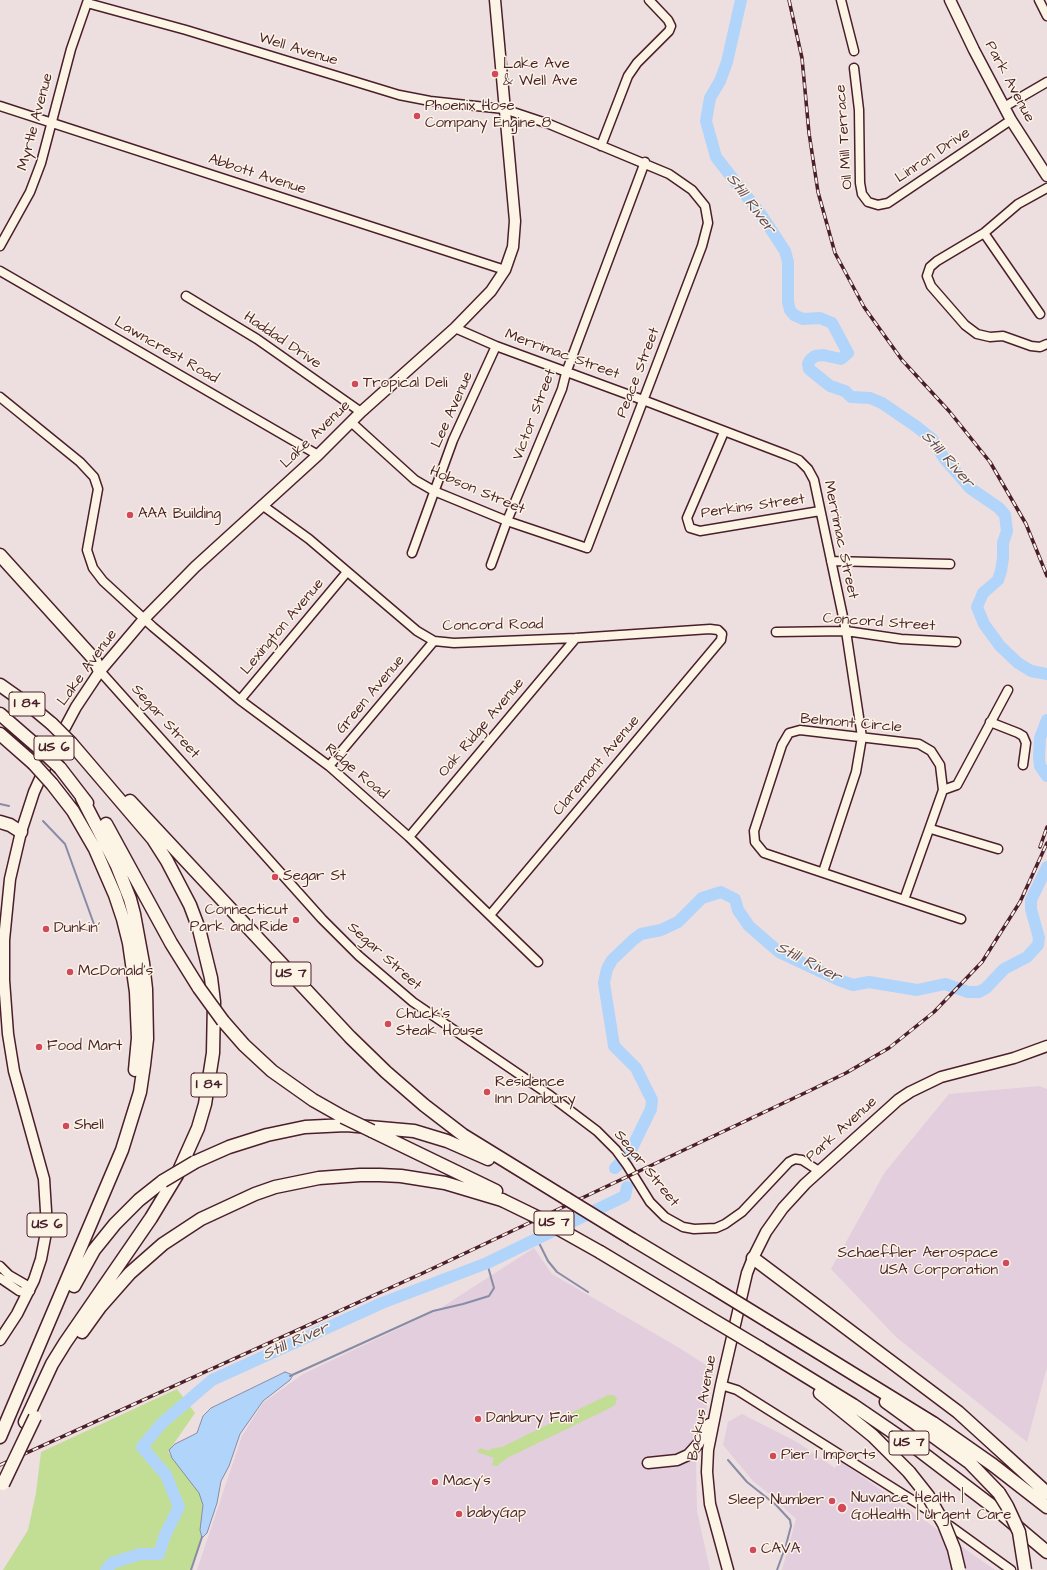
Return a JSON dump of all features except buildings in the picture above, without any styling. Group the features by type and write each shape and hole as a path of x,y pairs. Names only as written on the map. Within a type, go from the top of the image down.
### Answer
{"highway":[{"path":"0,555 94,659 100,671"},
{"path":"0,566 88,664 100,671"},
{"name":"I 84","path":"0,685 34,709 71,742 152,839 167,861 190,905 199,929 211,978 214,1008 213,1053 205,1104 198,1128 177,1175 151,1218 65,1343 50,1370 30,1420"},
{"name":"I 84","path":"0,714 60,768 82,798 117,866 130,899 143,963 146,989 147,1039 140,1092 122,1150 2,1434"},
{"path":"0,734 33,763 52,784 85,830 106,872 115,895 127,937 136,992 138,1038 133,1091 119,1148 99,1207"},
{"name":"US 7","path":"71,742 144,814 333,1019 377,1064 444,1120 484,1149 532,1180 712,1287 933,1423 993,1465 1047,1507"},
{"path":"82,798 104,821 171,943 199,988 223,1021 244,1045 277,1075 313,1100 343,1117 372,1130 505,1198"},
{"path":"0,822 10,825 21,832"},
{"path":"0,829 21,832"},
{"path":"2,1434 78,1278 94,1250 127,1212 163,1181 195,1162 247,1140 287,1130 326,1126 367,1126 402,1129 447,1141 532,1180"},
{"path":"1,1484 30,1420 72,1347 100,1307 130,1273 146,1258 181,1231 235,1202 255,1194 297,1182 360,1174 422,1179 505,1198"},
{"name":"US 7","path":"505,1198 600,1252 848,1402 910,1444 986,1501 1047,1552"},
{"path":"753,1258 958,1412 1047,1493"},
{"path":"769,1322 958,1453 980,1471 999,1493 1019,1532 1025,1570"},
{"path":"760,1348 860,1424 909,1472 928,1496 944,1524 954,1549 959,1570"}],"main road":[{"name":"Lake Avenue","path":"21,832 34,792 52,750 76,708 100,671 144,619 185,576 318,454 361,412 455,328 491,291 505,270 513,247 515,221 495,0"},
{"name":"Park Avenue","path":"950,0 1011,120 1047,176"},
{"name":"US 6","path":"0,1340 18,1314 30,1291 39,1267 47,1227 46,1194 42,1166 22,1103 14,1071 6,1017 2,960 10,879 21,832"},
{"name":"Park Avenue","path":"736,1321 753,1258 774,1220 793,1196 884,1111 910,1092 942,1078 1014,1058 1047,1046"},
{"name":"Backus Avenue","path":"728,1570 712,1517 708,1493 708,1450 736,1321"},
{"path":"648,1463 677,1460 688,1454 700,1440 715,1413"}],"street":[{"path":"601,146 628,76 637,63 669,31 671,26 668,20 649,0"},
{"path":"841,0 854,51"},
{"path":"1039,0 1047,16"},
{"name":"Well Avenue","path":"88,1 399,95 430,101 504,109 645,162 681,182 692,190 706,206"},
{"name":"Myrtle Avenue","path":"0,246 30,192 42,163 51,122 71,49 88,1"},
{"name":"Oil Mill Terrace","path":"854,68 860,118 860,183 862,194 868,202"},
{"path":"1004,107 1047,82"},
{"name":"Abbott Avenue","path":"0,106 505,270"},
{"name":"Linron Drive","path":"868,202 878,205 888,203 1011,120"},
{"name":"Victor Street","path":"491,565 507,521 562,389 566,373 645,162"},
{"path":"1047,188 1018,204 984,233 938,261 930,267 927,276 931,286 965,325 977,334 990,337 1003,336 1031,346 1040,347 1047,344"},
{"name":"Peace Street","path":"587,548 702,246 708,223 706,206"},
{"path":"984,233 1040,314"},
{"name":"Lawncrest Road","path":"0,271 318,454"},
{"name":"Haddad Drive","path":"186,296 257,339 361,412"},
{"name":"Merrimac Street","path":"455,328 496,346 566,373 643,400 799,460 808,469 814,480 832,561 846,631 862,737 856,772 823,872"},
{"name":"Lee Avenue","path":"412,553 453,440 496,346"},
{"name":"Ridge Road","path":"0,397 80,462 94,477 98,490 87,550 93,568 103,581 144,619 240,700 329,766 409,837 538,962"},
{"name":"Hobson Street","path":"351,422 414,480 434,491 507,521 587,548"},
{"name":"Perkins Street","path":"724,432 687,518 690,528 700,530 820,511"},
{"name":"Concord Road","path":"262,505 309,539 417,632 434,641 454,643 576,638 710,629 718,630 722,634"},
{"path":"832,561 950,564"},
{"name":"Lexington Avenue","path":"240,700 347,572"},
{"name":"Concord Street","path":"776,632 846,631 901,639 956,642"},
{"name":"Claremont Avenue","path":"490,915 721,640 722,634"},
{"name":"Oak Ridge Avenue","path":"409,837 576,638"},
{"name":"Green Avenue","path":"329,766 434,641"},
{"name":"Segar Street","path":"100,671 322,919 358,956 413,1002 572,1111 616,1150 657,1210 673,1223 694,1229 716,1228 734,1219 789,1162 796,1159 802,1160 819,1171"},
{"path":"943,790 957,785 1008,690"},
{"path":"990,722 1023,736 1026,743 1024,766"},
{"name":"Belmont Circle","path":"904,900 931,829 943,790 940,766 931,751 919,744 800,730 789,733 782,746 754,831 755,842 764,853 823,872 904,900 961,919"},
{"path":"931,829 998,849"},
{"path":"0,1266 9,1275 28,1286 30,1291 19,1291 0,1278"},
{"path":"721,1385 736,1390 928,1510 1011,1570"}],"shaded area":[{"path":"1039,1086 1047,1089 1047,1367 1027,1442 896,1337 831,1269 885,1172 949,1094"},
{"name":"Danbury Fair","path":"534,1248 552,1274 676,1346 714,1370 696,1460 697,1511 710,1570 197,1570 242,1436 263,1403 303,1374 436,1311"},
{"path":"742,1414 797,1442 835,1468 840,1461 995,1570 782,1570 796,1519 753,1481 723,1445 728,1422"}],"green space":[{"path":"177,1389 195,1413 168,1452 199,1493 203,1505 200,1530 202,1538 191,1570 3,1570 28,1530 36,1493 41,1452"},
{"path":"608,1395 614,1395 617,1399 615,1405 612,1407 507,1458 497,1466 492,1465 494,1458 477,1452 480,1448 489,1451 490,1449 502,1447"}],"water":[{"path":"285,1372 293,1375 290,1380 263,1401 240,1434 229,1466 221,1481 217,1503 207,1533 202,1538 200,1530 203,1505 199,1493 172,1458 169,1450 175,1444 197,1433 203,1416 211,1408"}],"waterway":[{"name":"Still River","path":"741,0 727,62 720,81 710,98 706,121 716,157 762,216 785,251 788,262 788,302 790,310 794,315 803,319 820,318 832,323 848,353 841,359 823,355 815,356 808,364 809,369 830,386 845,391 851,397 870,398 882,403 917,427 932,439 944,458 970,488 999,508 1005,515 1007,531 1003,543 1001,571 998,580 983,593 977,607 984,624 1000,646 1018,663 1031,671 1047,674"},
{"name":"Still River","path":"1047,720 1040,738 1039,757 1040,766 1047,776"},
{"path":"0,804 9,806"},
{"path":"43,821 65,844 95,927"},
{"name":"Still River","path":"615,1168 630,1152 651,1109 652,1100 636,1068 614,1046 604,983 607,969 612,960 641,934 661,930 678,922 702,898 721,892 735,899 738,910 749,926 779,952 839,980 853,985 869,982 917,990 945,984 968,992 979,992 986,988 1004,969 1027,957 1038,945 1039,938 1031,909 1031,900 1047,867"},
{"name":"Still River","path":"106,1570 112,1563 140,1554 159,1554 165,1535 179,1507 166,1475 142,1447 161,1424 212,1380 382,1303 487,1263 625,1196 627,1187"},
{"path":"537,1239 548,1261 557,1272 588,1292"},
{"path":"290,1376 433,1311 489,1296 494,1288 487,1263"},
{"path":"728,1460 747,1482 776,1505 790,1520 791,1526 777,1570"},
{"path":"191,1570 202,1537"}],"railway":[{"path":"789,0 802,58 809,133 818,192 835,253 864,307 902,360 949,411 990,462 1026,524 1047,576"},
{"path":"1040,847 1047,827"},
{"path":"0,1465 423,1273 809,1091 846,1073 889,1048 934,1012 982,962 1020,902 1047,843"}],"place":[{"name":"Lake Ave & Well Ave","path":"495,74"},
{"name":"Phoenix Hose Company Engine 8","path":"417,116"},
{"name":"Tropical Deli","path":"355,384"},
{"name":"AAA Building","path":"130,515"},
{"name":"Segar St","path":"275,877"},
{"name":"Connecticut Park and Ride","path":"296,920"},
{"name":"Dunkin'","path":"46,929"},
{"name":"McDonald's","path":"70,972"},
{"name":"Chuck's Steak House","path":"388,1024"},
{"name":"Food Mart","path":"39,1047"},
{"name":"Residence Inn Danbury","path":"487,1092"},
{"name":"Shell","path":"66,1126"},
{"name":"Schaeffler Aerospace USA Corporation","path":"1006,1263"},
{"name":"Danbury Fair","path":"478,1419"},
{"name":"Pier 1 Imports","path":"773,1456"},
{"name":"Macy's","path":"435,1482"},
{"name":"Sleep Number","path":"832,1501"},
{"name":"Nuvance Health | GoHealth | Urgent Care","path":"842,1508"},
{"name":"babyGap","path":"459,1514"},
{"name":"CAVA","path":"753,1550"}]}
